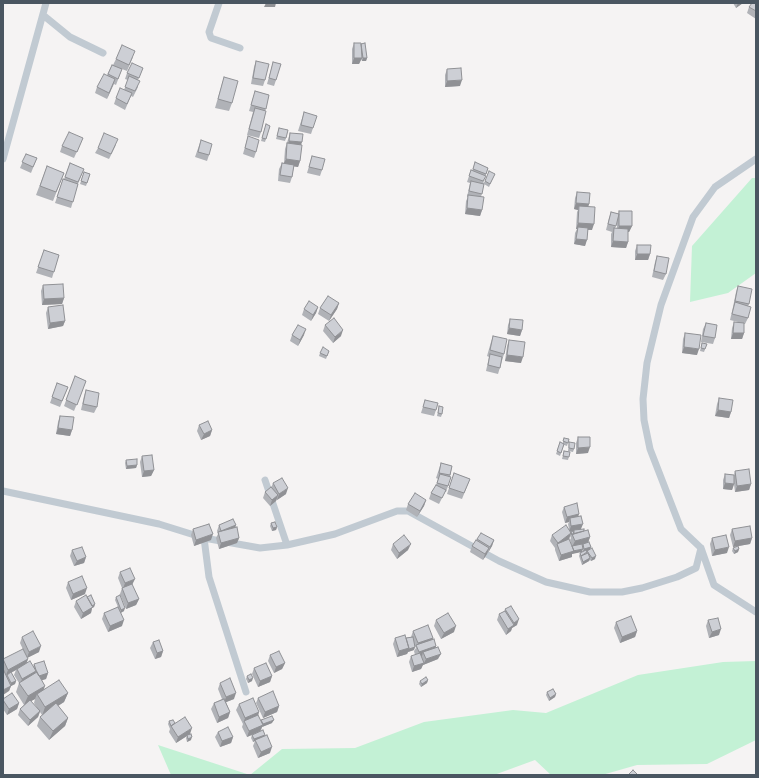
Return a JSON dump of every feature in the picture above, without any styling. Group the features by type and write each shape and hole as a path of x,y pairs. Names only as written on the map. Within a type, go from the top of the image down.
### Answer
{"street":[{"path":"3,159 46,3"},
{"path":"219,3 209,32 211,38 240,48"},
{"path":"43,15 70,37 103,53"},
{"path":"756,159 715,187 693,217 662,305 644,381 644,420 650,450 681,529 701,548 714,585 756,612"},
{"path":"265,480 287,545"},
{"path":"3,491 159,524 204,538 260,548 287,545 335,534 402,510 408,511 499,561 546,582 568,589 604,593 642,588 677,577 696,568 701,548"},
{"path":"204,538 209,577 246,692"}],"green space":[{"path":"752,178 756,178 756,273 728,293 690,302 692,246"},
{"path":"756,661 756,740 707,764 637,765 602,775 551,775 535,760 494,775 250,775 282,749 355,748 424,722 513,710 546,713 638,675 723,662"},
{"path":"158,745 250,775 171,775"}],"building":[{"path":"752,3 756,3 756,11 749,7"},
{"path":"354,43 361,43 362,58 354,58"},
{"path":"365,43 367,58 363,58 361,44"},
{"path":"122,45 135,51 129,65 116,59"},
{"path":"256,61 269,64 265,80 253,78"},
{"path":"273,62 281,64 276,80 269,78"},
{"path":"132,63 143,68 139,78 127,73"},
{"path":"112,65 122,69 118,79 108,74"},
{"path":"461,68 462,80 447,81 447,69"},
{"path":"104,74 115,79 109,93 97,87"},
{"path":"129,76 140,81 135,91 125,87"},
{"path":"224,77 238,81 232,103 218,99"},
{"path":"120,88 132,93 127,104 116,98"},
{"path":"255,91 269,95 266,109 251,105"},
{"path":"255,108 266,111 261,132 249,129"},
{"path":"304,112 317,116 313,128 301,125"},
{"path":"266,124 270,126 266,139 262,138"},
{"path":"279,128 288,130 286,138 277,136"},
{"path":"69,132 83,138 77,152 62,146"},
{"path":"104,133 118,139 111,154 98,148"},
{"path":"290,133 303,134 302,142 289,141"},
{"path":"248,136 259,140 256,152 245,148"},
{"path":"201,140 212,144 209,155 198,152"},
{"path":"287,143 302,145 300,161 286,159"},
{"path":"26,154 37,158 33,167 22,162"},
{"path":"312,156 325,159 322,170 309,167"},
{"path":"475,162 488,168 486,174 473,169"},
{"path":"70,163 84,169 78,182 65,177"},
{"path":"282,163 294,165 292,177 280,175"},
{"path":"47,166 64,173 56,192 40,186"},
{"path":"471,170 486,176 483,181 469,176"},
{"path":"489,171 495,174 490,184 485,181"},
{"path":"84,172 90,174 87,183 81,181"},
{"path":"63,179 78,184 73,202 57,197"},
{"path":"471,181 484,184 482,194 469,191"},
{"path":"577,192 590,193 589,204 576,203"},
{"path":"468,195 484,197 482,210 467,208"},
{"path":"579,206 595,207 594,224 578,223"},
{"path":"619,211 632,211 632,226 619,226"},
{"path":"611,212 619,214 616,226 608,224"},
{"path":"578,227 588,228 587,240 576,239"},
{"path":"614,228 628,229 628,242 613,241"},
{"path":"637,245 651,245 650,254 637,254"},
{"path":"44,250 59,255 54,272 38,267"},
{"path":"657,256 669,258 666,274 654,271"},
{"path":"63,284 64,298 44,299 43,285"},
{"path":"738,286 752,289 749,304 735,301"},
{"path":"328,296 339,303 331,315 320,308"},
{"path":"309,301 318,307 313,315 304,309"},
{"path":"735,302 751,307 748,318 732,314"},
{"path":"63,305 65,321 50,323 48,307"},
{"path":"334,318 343,330 335,337 325,325"},
{"path":"510,319 523,320 522,330 509,328"},
{"path":"734,322 744,323 744,333 733,333"},
{"path":"706,323 717,325 715,338 703,336"},
{"path":"298,325 306,329 300,340 292,335"},
{"path":"685,333 701,335 699,349 684,347"},
{"path":"493,336 507,339 504,354 490,350"},
{"path":"509,340 525,342 523,357 507,355"},
{"path":"702,343 707,344 705,349 701,348"},
{"path":"323,347 329,351 327,356 320,353"},
{"path":"490,354 502,357 500,368 488,365"},
{"path":"75,376 86,381 77,405 66,400"},
{"path":"57,383 68,387 62,401 52,397"},
{"path":"86,390 99,393 97,407 83,404"},
{"path":"719,398 733,400 731,412 718,410"},
{"path":"425,400 438,403 436,410 423,407"},
{"path":"439,406 443,407 442,414 438,413"},
{"path":"60,416 74,417 72,430 58,428"},
{"path":"208,421 212,430 204,434 199,425"},
{"path":"578,437 590,437 590,447 578,448"},
{"path":"564,438 569,439 568,443 563,441"},
{"path":"560,442 564,444 561,453 557,451"},
{"path":"569,442 575,443 574,449 569,448"},
{"path":"564,451 570,452 569,457 563,456"},
{"path":"152,455 154,470 144,471 142,456"},
{"path":"137,459 137,465 127,466 126,460"},
{"path":"441,463 452,466 450,475 439,473"},
{"path":"749,469 751,484 737,486 735,471"},
{"path":"454,473 470,479 464,493 449,488"},
{"path":"440,474 451,477 448,486 437,483"},
{"path":"725,474 734,475 734,484 725,483"},
{"path":"282,478 288,488 279,494 273,483"},
{"path":"436,485 446,490 442,498 431,493"},
{"path":"271,487 278,495 272,500 265,492"},
{"path":"415,493 426,500 420,511 408,504"},
{"path":"577,503 579,514 567,517 564,507"},
{"path":"581,516 583,524 571,526 570,518"},
{"path":"233,519 236,525 221,531 219,525"},
{"path":"275,522 277,527 273,528 271,523"},
{"path":"209,524 213,534 196,540 193,529"},
{"path":"566,525 571,533 558,543 552,535"},
{"path":"750,526 752,538 735,541 732,529"},
{"path":"237,527 239,538 221,543 218,532"},
{"path":"584,529 584,531 574,534 574,530"},
{"path":"588,530 590,537 575,541 572,534"},
{"path":"481,533 494,540 490,547 477,539"},
{"path":"404,535 411,544 399,553 393,544"},
{"path":"726,535 729,547 715,550 712,538"},
{"path":"569,539 574,551 561,555 557,544"},
{"path":"476,540 489,548 485,554 472,546"},
{"path":"589,542 591,547 584,549 583,544"},
{"path":"582,544 583,549 574,551 572,546"},
{"path":"738,546 739,549 735,551 733,548"},
{"path":"82,547 86,557 77,561 72,550"},
{"path":"592,548 596,556 592,558 587,551"},
{"path":"586,550 587,552 581,556 580,553"},
{"path":"588,553 590,558 583,562 581,556"},
{"path":"130,568 135,579 125,583 120,572"},
{"path":"82,576 87,588 73,594 68,582"},
{"path":"132,584 139,599 128,603 122,588"},
{"path":"86,595 93,607 83,613 76,601"},
{"path":"91,595 95,604 92,606 87,597"},
{"path":"120,595 125,608 121,610 116,597"},
{"path":"511,606 519,619 514,623 505,609"},
{"path":"118,607 124,620 110,626 104,613"},
{"path":"505,611 514,625 508,629 499,614"},
{"path":"448,613 456,626 444,633 436,620"},
{"path":"631,616 637,631 622,637 616,622"},
{"path":"718,618 721,629 712,632 708,620"},
{"path":"428,625 433,638 418,643 413,631"},
{"path":"33,631 41,646 29,652 22,637"},
{"path":"405,635 409,648 399,651 395,638"},
{"path":"413,637 415,647 409,649 406,638"},
{"path":"434,639 436,646 419,652 416,645"},
{"path":"159,640 163,651 157,653 153,642"},
{"path":"438,647 441,654 426,659 423,652"},
{"path":"23,649 28,659 8,670 3,659"},
{"path":"279,651 285,663 276,667 270,655"},
{"path":"420,653 424,663 414,666 411,656"},
{"path":"30,661 36,671 22,679 17,669"},
{"path":"44,661 48,673 39,676 34,664"},
{"path":"266,663 272,676 260,681 254,668"},
{"path":"4,671 11,686 3,690 3,672"},
{"path":"11,672 16,681 11,683 7,675"},
{"path":"37,672 45,686 28,696 19,683"},
{"path":"251,674 253,678 249,680 247,676"},
{"path":"426,677 428,680 422,684 420,681"},
{"path":"230,678 236,693 226,697 220,683"},
{"path":"59,680 68,693 45,707 37,694"},
{"path":"553,689 556,694 550,698 547,692"},
{"path":"273,691 279,706 265,712 258,698"},
{"path":"12,693 19,703 9,709 3,699"},
{"path":"253,698 259,712 245,718 239,704"},
{"path":"224,699 230,712 219,717 214,703"},
{"path":"30,700 40,711 30,720 20,709"},
{"path":"56,703 68,718 53,731 40,717"},
{"path":"258,715 263,725 249,731 244,721"},
{"path":"272,716 274,720 263,724 261,720"},
{"path":"185,717 192,728 178,737 171,726"},
{"path":"173,720 175,723 171,726 169,721"},
{"path":"228,727 233,737 222,741 218,732"},
{"path":"263,730 265,735 254,739 252,735"},
{"path":"191,734 192,737 188,739 187,735"},
{"path":"267,735 272,747 261,752 255,740"},
{"path":"633,770 638,775 628,775"}]}
